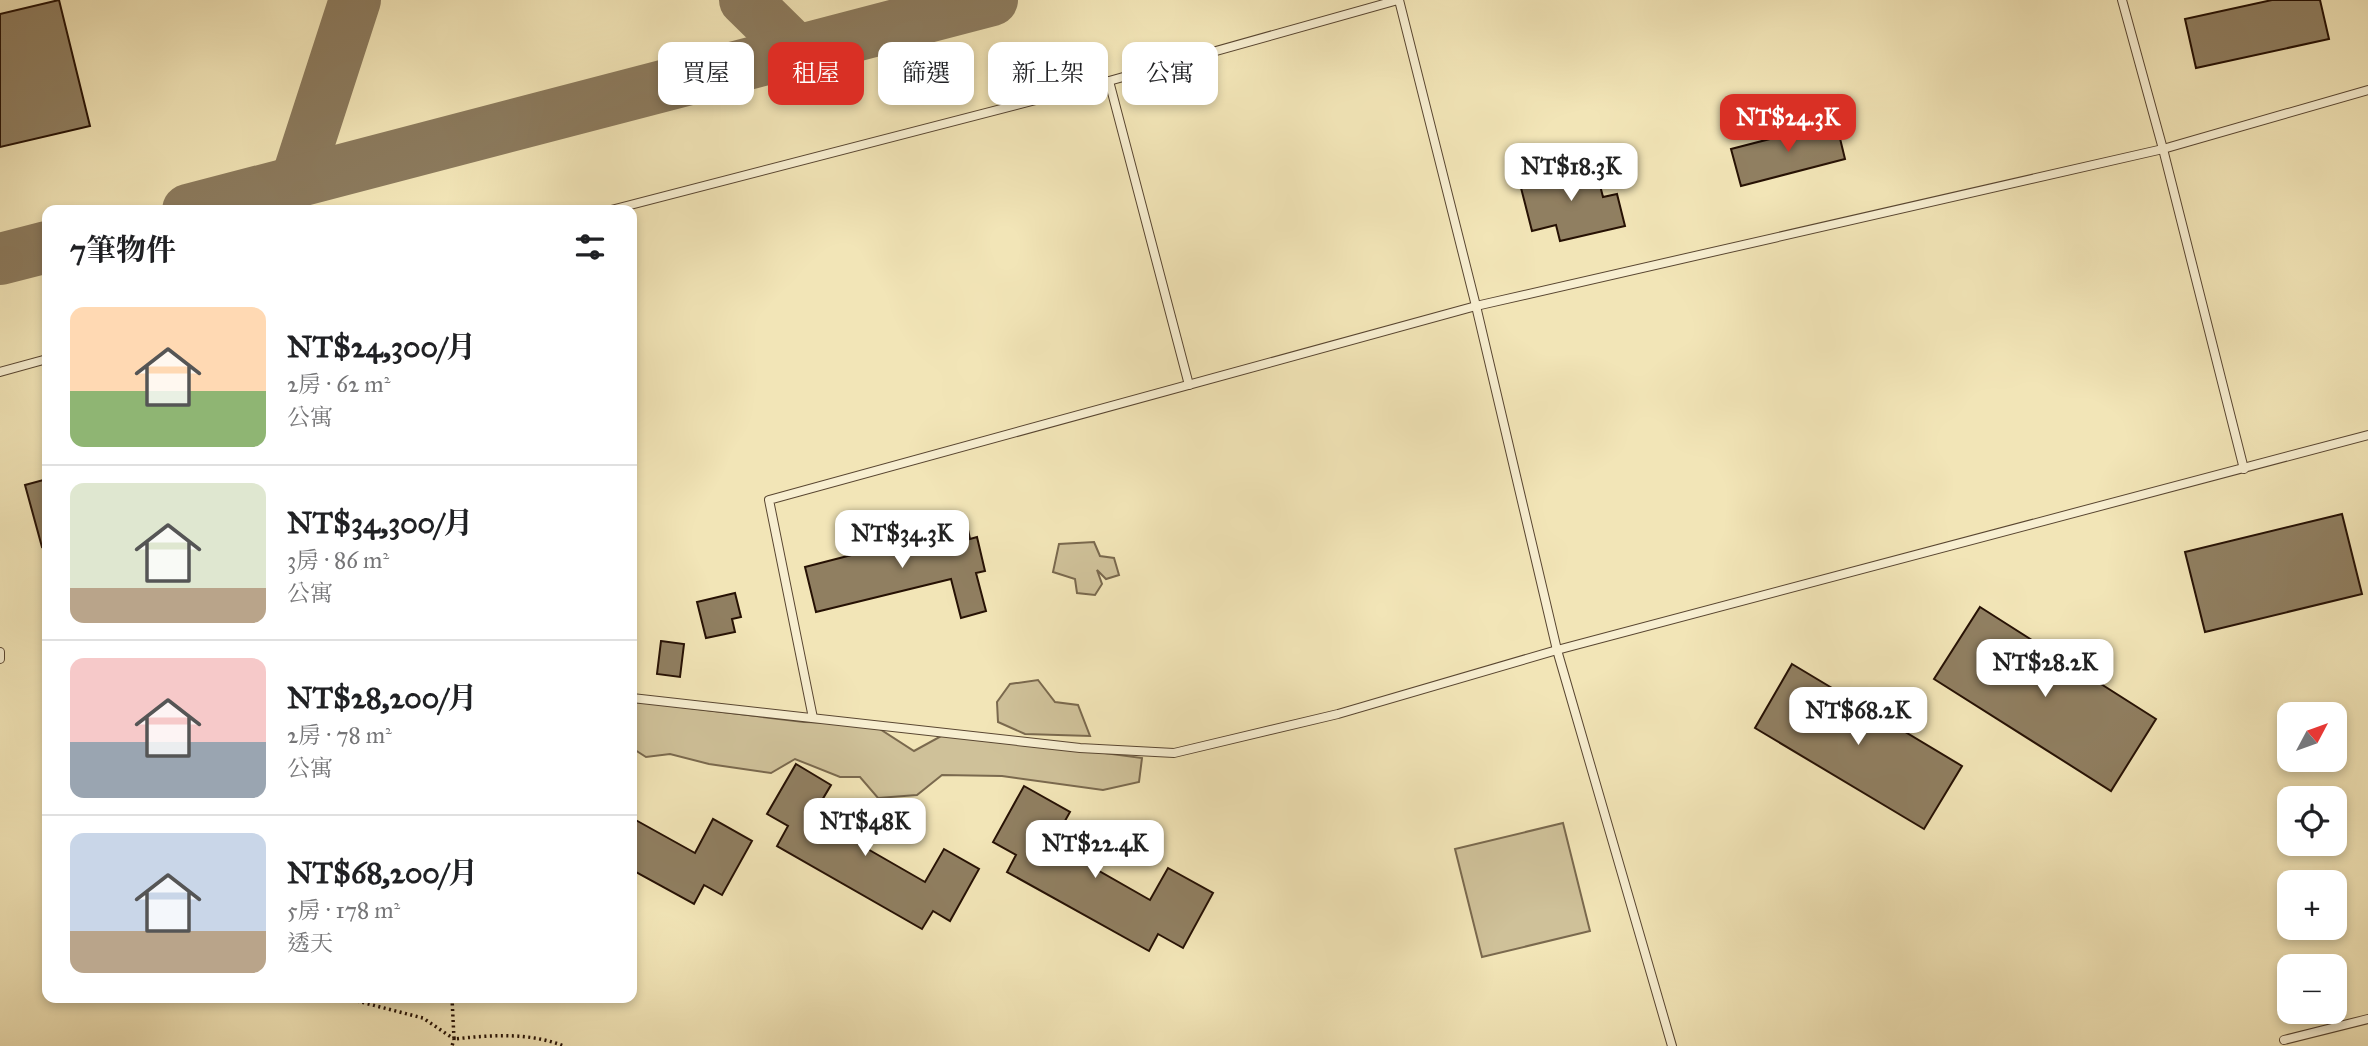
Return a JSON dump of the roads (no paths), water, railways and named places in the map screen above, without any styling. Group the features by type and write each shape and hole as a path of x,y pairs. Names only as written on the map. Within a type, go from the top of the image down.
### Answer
{"lane":[{"path":"630,205 1109,81 1399,0 1558,650 1672,1046"},
{"path":"2122,0 2163,149 2244,470"},
{"path":"1109,81 1189,385"},
{"path":"813,718 769,500 1476,306 2163,149 2368,90"},
{"path":"0,372 42,360"},
{"path":"637,699 1080,748 1174,753 1339,714 1558,650 2367,437"},
{"path":"0,652 0,659"},
{"path":"2284,1040 2368,1019"}]}
